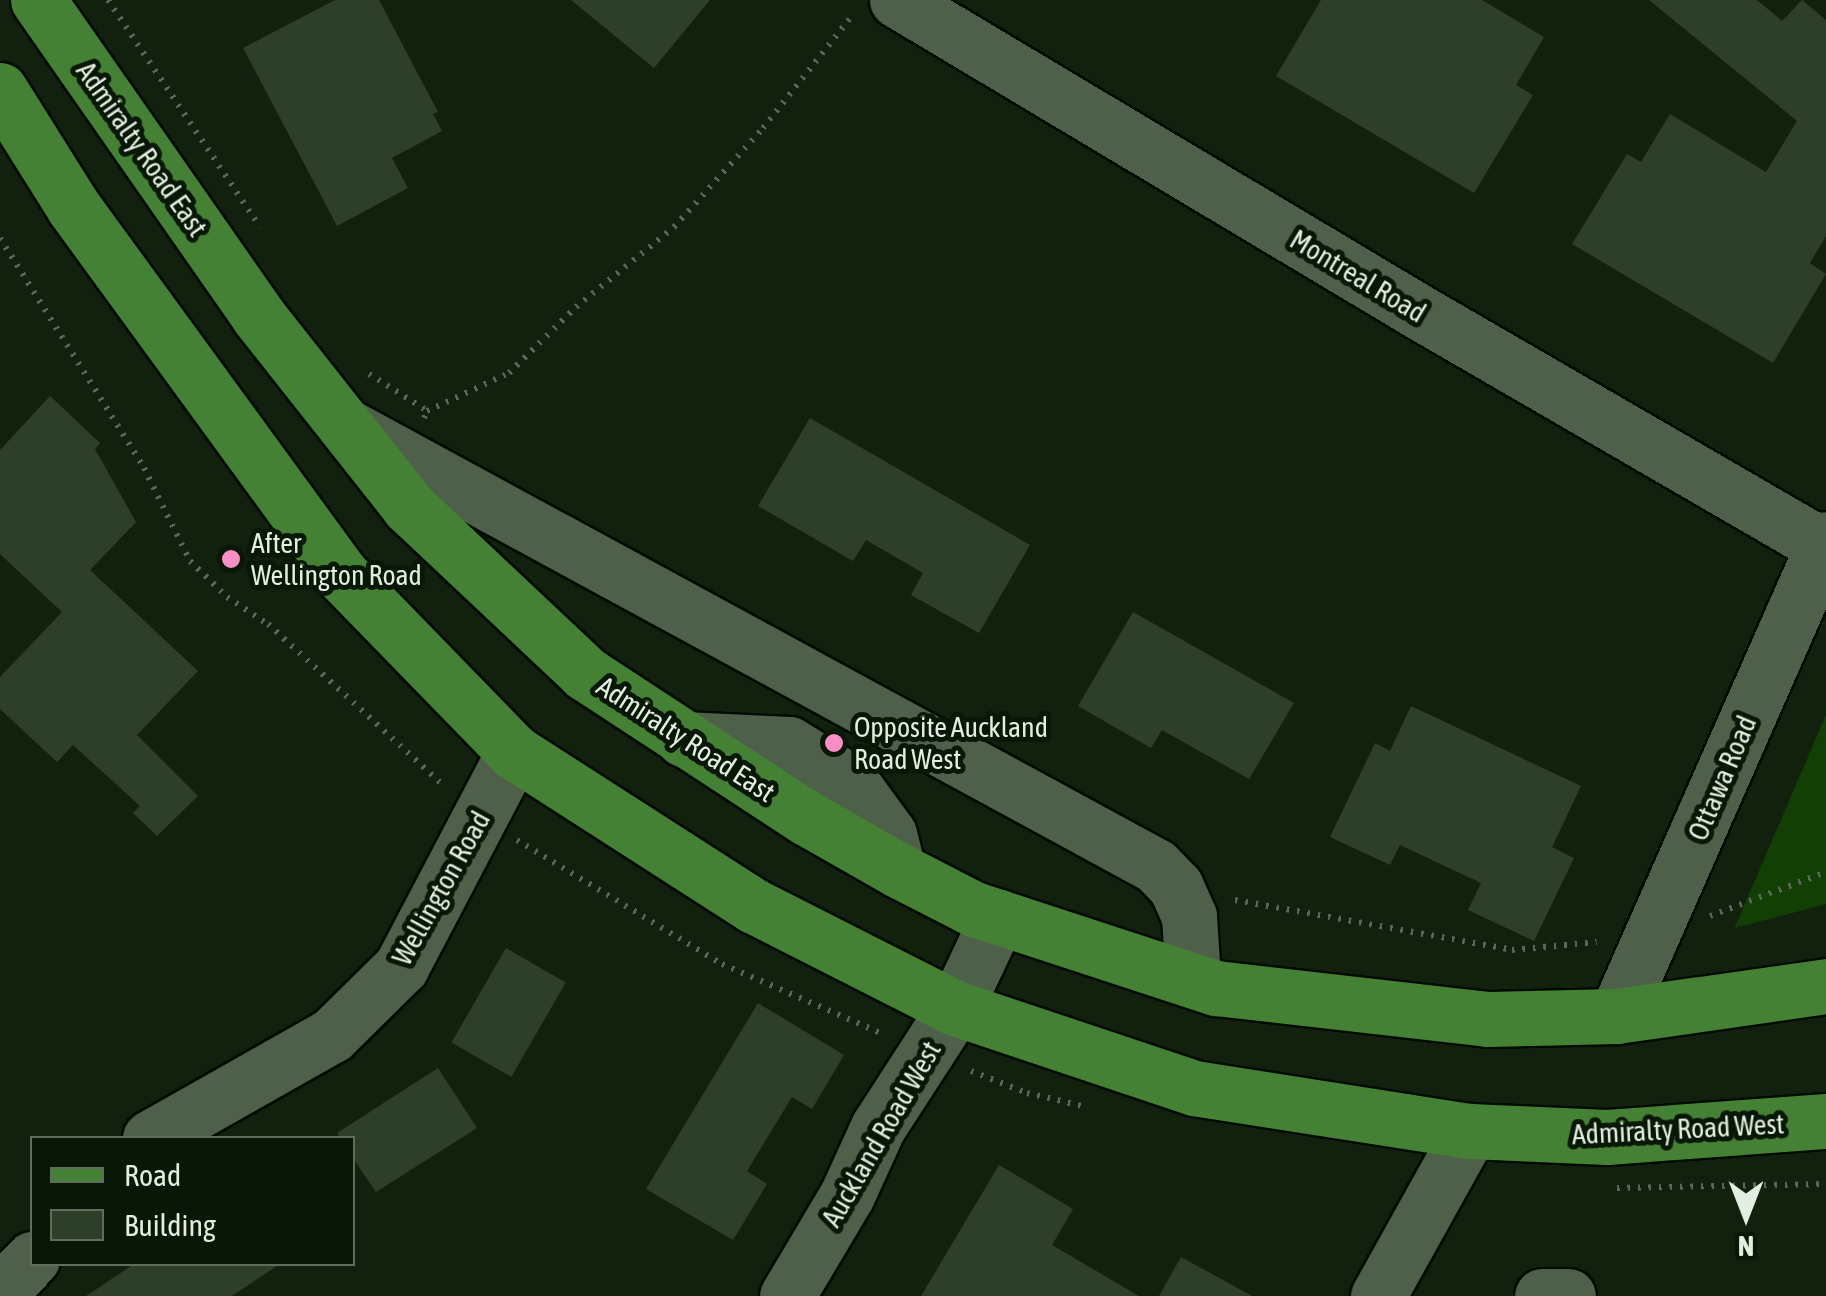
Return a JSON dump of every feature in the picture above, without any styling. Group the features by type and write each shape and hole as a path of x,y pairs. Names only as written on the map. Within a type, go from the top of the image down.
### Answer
{"main road":[{"name":"Admiralty Road East","path":"38,0 259,317 409,507 572,661 683,739 898,870 998,917 1216,988 1488,1019 1616,1016"},
{"path":"0,90 74,208 339,572 514,752 754,906 954,1008 1194,1088 1470,1130"},
{"path":"1616,1016 1826,986"},
{"name":"Admiralty Road West","path":"1470,1130 1607,1138 1826,1121"}],"street":[{"name":"Montreal Road","path":"897,0 1421,314 1824,543"},
{"path":"350,428 416,434 1156,866 1176,888 1189,916 1193,980"},
{"name":"Ottawa Road","path":"1616,1016 1824,543"},
{"name":"Wellington Road","path":"154,1136 332,1035 401,967 514,752"},
{"name":"Auckland Road West","path":"787,1296 846,1195 878,1127 954,1008 998,917"},
{"path":"1378,1296 1470,1130"},
{"path":"0,1292 30,1261"},
{"path":"1542,1296 1568,1296"}],"path":[{"path":"108,0 266,236"},
{"path":"358,360 416,434 509,372 576,307 674,226 763,128 864,0"},
{"path":"0,238 144,468 190,562 227,598 268,624 480,818"}],"green space":[{"path":"1826,715 1826,904 1735,928 1735,927"}],"building":[{"path":"335,0 379,0 438,112 433,114 442,131 392,158 408,188 337,226 243,48"},
{"path":"571,0 710,0 654,68"},
{"path":"1321,0 1482,0 1544,37 1516,85 1533,95 1474,193 1276,76"},
{"path":"1649,0 1757,0 1782,21 1802,0 1826,20 1826,236 1810,263 1826,274 1773,363 1572,244 1627,154 1641,162 1670,114 1766,172 1797,121"},
{"path":"50,396 100,443 95,449 136,522 90,570 198,671 137,735 198,796 157,836 133,813 140,806 73,745 57,762 0,709 0,677 62,612 0,554 0,450"},
{"path":"810,418 1030,545 979,633 911,595 923,573 866,540 853,561 758,506"},
{"path":"1133,612 1294,703 1249,779 1162,730 1151,748 1078,706"},
{"path":"1411,706 1581,786 1552,847 1574,858 1534,941 1468,910 1481,883 1400,845 1390,865 1330,837 1375,743 1390,751"},
{"path":"506,948 566,982 511,1077 452,1042"},
{"path":"758,1003 844,1055 812,1109 792,1097 747,1171 767,1184 733,1240 646,1189"},
{"path":"438,1068 477,1128 376,1192 355,1161 355,1136 337,1133"},
{"path":"999,1165 1073,1209 1052,1245 1139,1296 921,1296"},
{"path":"1181,1257 1252,1296 1159,1296"},
{"path":"131,1266 277,1266 232,1296 86,1296"}],"place":[{"name":"After Wellington Road","path":"231,559"},
{"name":"Opposite Auckland Road West","path":"834,743"}]}
